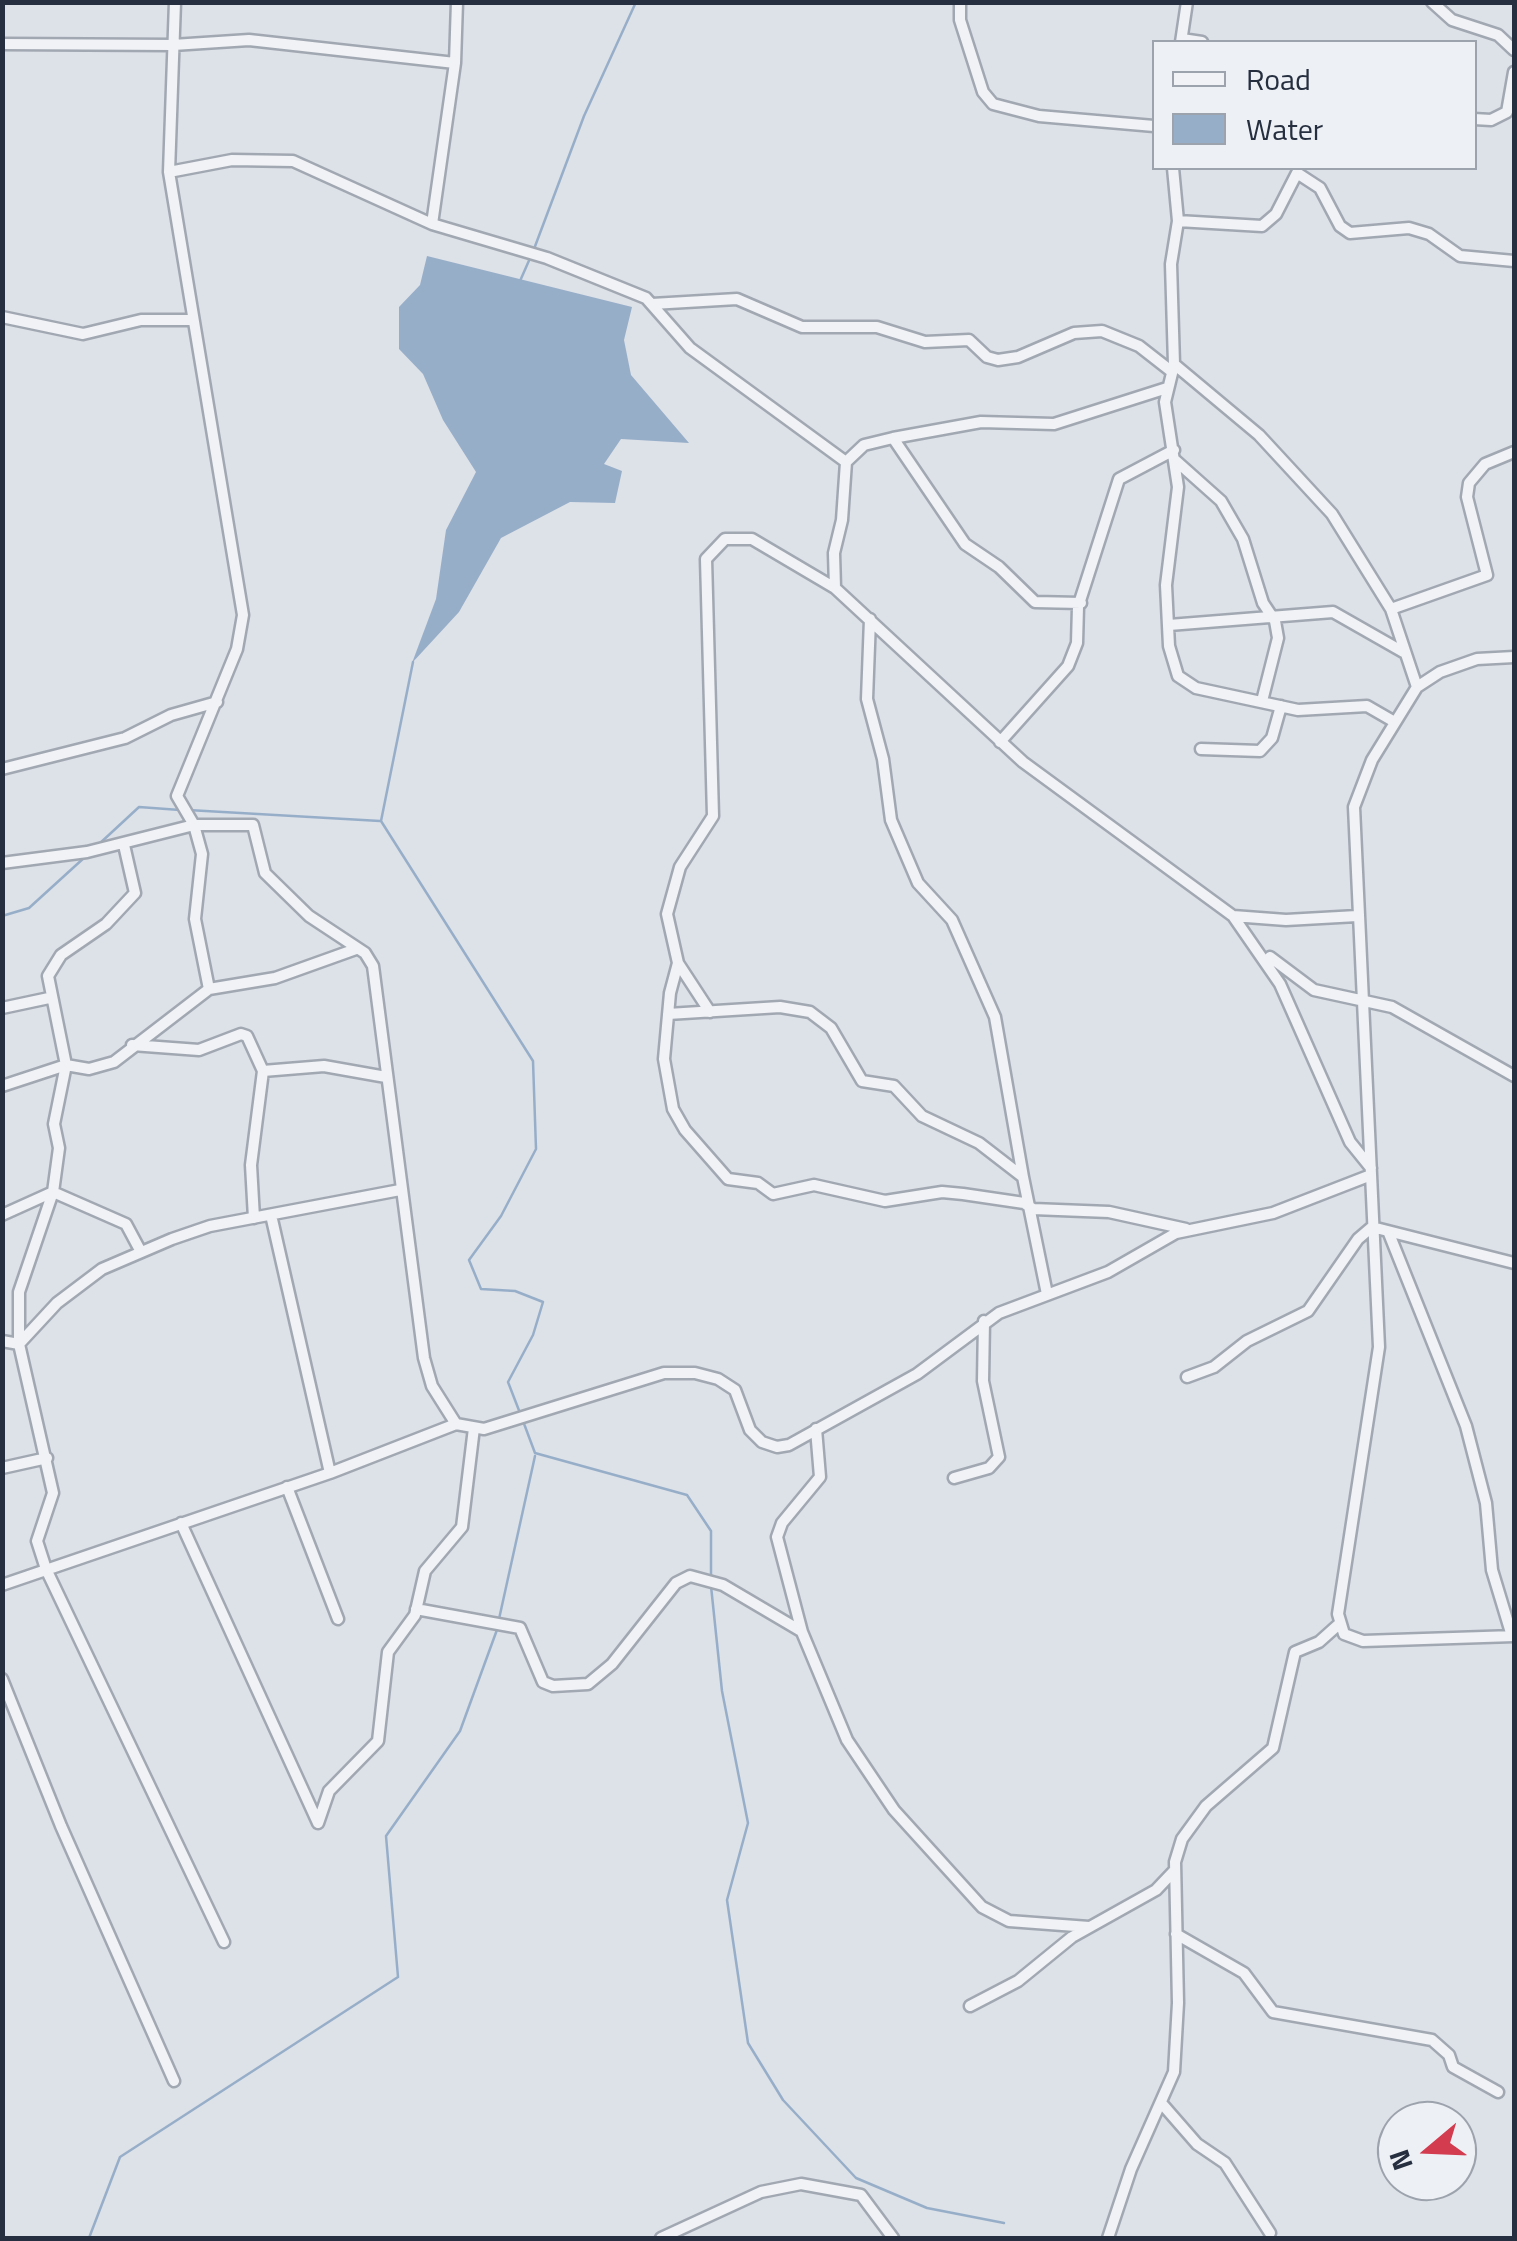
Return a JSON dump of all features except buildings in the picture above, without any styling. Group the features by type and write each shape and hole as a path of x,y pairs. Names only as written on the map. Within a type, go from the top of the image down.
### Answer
{"street":[{"path":"175,2 170,172 191,320 243,615 236,649 194,760 178,785 178,796 194,825 202,854 196,918 208,989"},
{"path":"432,224 455,63 457,2"},
{"path":"960,2 960,20 983,92 993,104 1039,116 1152,126"},
{"path":"1182,40 1187,2"},
{"path":"1432,2 1452,20 1498,34 1514,50"},
{"path":"2,44 173,45 249,40 455,63"},
{"path":"1477,119 1491,120 1508,112 1514,72"},
{"path":"170,172 232,160 293,161 432,224 547,258 625,287 652,304 690,348 846,462"},
{"path":"1173,170 1178,221 1171,264 1173,368 1166,388 1175,455 1176,508 1166,585 1174,665 1185,684 1282,706 1367,706 1392,721"},
{"path":"1178,221 1262,226 1276,214 1297,170 1320,188 1340,226 1350,233 1409,228 1429,234 1460,256 1514,262"},
{"path":"652,304 736,299 802,327 877,326 925,342 970,340 994,360 1018,358 1074,333 1102,331 1139,346 1259,435 1332,514 1390,609 1418,686"},
{"path":"2,317 83,334 141,320 191,320"},
{"path":"835,588 834,544 842,520 846,462 864,445 981,422 1054,424 1166,388"},
{"path":"893,438 966,544 999,567 1035,602 1081,603"},
{"path":"1390,609 1487,575 1467,497 1468,483 1485,464 1514,452"},
{"path":"1000,742 1063,677 1077,643 1081,603 1119,479 1175,455"},
{"path":"1175,455 1221,501 1243,539 1262,604 1273,618 1278,638 1262,700"},
{"path":"710,1012 678,964 667,914 680,867 713,816 714,729 704,594 706,559 725,539 752,539 835,588 1000,742 1234,916 1280,984 1309,1041 1350,1142 1371,1172"},
{"path":"1168,625 1333,612 1406,654"},
{"path":"870,619 867,700 883,759 891,820 918,884 952,920 996,1017 1023,1176 1033,1210 1039,1269 1047,1294"},
{"path":"1108,2238 1132,2169 1163,2106 1174,2072 1175,1869 1182,1839 1192,1820 1278,1740 1288,1665 1295,1652 1319,1642 1338,1625 1377,1378 1354,807 1360,784 1392,721 1418,686 1477,659 1514,657"},
{"path":"2,769 125,738 171,715 216,702"},
{"path":"1201,750 1260,751 1272,738 1282,706"},
{"path":"2,862 124,845 194,825 254,825 265,873 310,916 374,966 424,1358 436,1395 456,1424"},
{"path":"124,845 136,894 106,924 53,964 50,998 66,1064 54,1124 59,1148 53,1192 19,1292 17,1353 53,1493 36,1541 224,1942"},
{"path":"1234,916 1286,920 1357,916"},
{"path":"1249,935 1294,980 1314,990 1362,998 1417,1018 1514,1076"},
{"path":"2,1086 66,1064 89,1069 114,1062 208,989 275,978 356,949"},
{"path":"678,964 664,1059 673,1109 685,1130 728,1179 758,1183 773,1194 814,1186 886,1201 942,1192 1000,1198 1033,1210 1109,1212 1188,1230"},
{"path":"2,1008 50,998"},
{"path":"668,1014 780,1007 810,1012 831,1028 862,1081 894,1086 922,1116 980,1143 1023,1176"},
{"path":"132,1045 199,1050 230,1036 244,1035 263,1072 251,1165 254,1218"},
{"path":"263,1072 324,1066 386,1076"},
{"path":"2,1584 288,1488 456,1424 474,1428 497,1426 664,1373 729,1384 750,1430 762,1442 777,1448 789,1445 917,1374 984,1321 1108,1272 1153,1243 1188,1230 1273,1213 1371,1172"},
{"path":"19,1344 34,1324 87,1280 141,1252 210,1226 400,1190"},
{"path":"2,1214 53,1192 126,1224 141,1252"},
{"path":"270,1215 330,1473"},
{"path":"1372,1227 1514,1263"},
{"path":"1188,1377 1214,1367 1247,1341 1295,1322 1308,1311 1358,1239 1372,1227"},
{"path":"1338,1625 1344,1634 1363,1642 1514,1636 1492,1570 1486,1503 1466,1426 1388,1231"},
{"path":"954,1478 989,1468 999,1457 983,1381 984,1321"},
{"path":"2,1341 19,1344"},
{"path":"181,1523 318,1823 338,1779 378,1740 388,1652 416,1609 425,1571 462,1527 474,1428"},
{"path":"816,1429 820,1477 782,1523 777,1537 802,1632 827,1700 870,1778 982,1907 1009,1921 1089,1927"},
{"path":"2,1468 46,1458"},
{"path":"288,1488 338,1620"},
{"path":"416,1609 520,1628 543,1682 553,1686 588,1684 612,1664 676,1583 690,1576 723,1585 802,1632"},
{"path":"2,1679 61,1826 174,2081"},
{"path":"970,2006 1018,1981 1089,1927 1156,1890 1175,1869"},
{"path":"1176,1934 1244,1973 1273,2012 1432,2040 1449,2055 1453,2067 1498,2092"},
{"path":"1163,2106 1197,2144 1225,2164 1270,2233"},
{"path":"662,2238 761,2192 801,2184 846,2188 861,2195 893,2238"}],"water":[{"path":"427,256 632,307 624,340 631,375 689,443 621,439 604,464 622,471 615,503 570,502 501,538 459,612 412,663 436,599 446,530 476,472 443,420 423,374 399,349 399,307 420,285"}],"waterway":[{"path":"534,249 584,116 636,2"},
{"path":"520,281 531,256"},
{"path":"413,662 381,821 533,1061 536,1149 501,1216 469,1260 481,1289 515,1291 543,1302 533,1335 508,1382 520,1413"},
{"path":"98,845 139,807 180,810"},
{"path":"188,810 380,821"},
{"path":"2,916 29,908 85,857"},
{"path":"523,1421 535,1453 687,1495 711,1531 711,1578"},
{"path":"499,1619 535,1456"},
{"path":"711,1586 722,1691 748,1823 727,1900 748,2043 783,2100 856,2178 927,2208 1004,2223"},
{"path":"89,2238 120,2157 398,1977 386,1836 460,1731 498,1627"}]}
